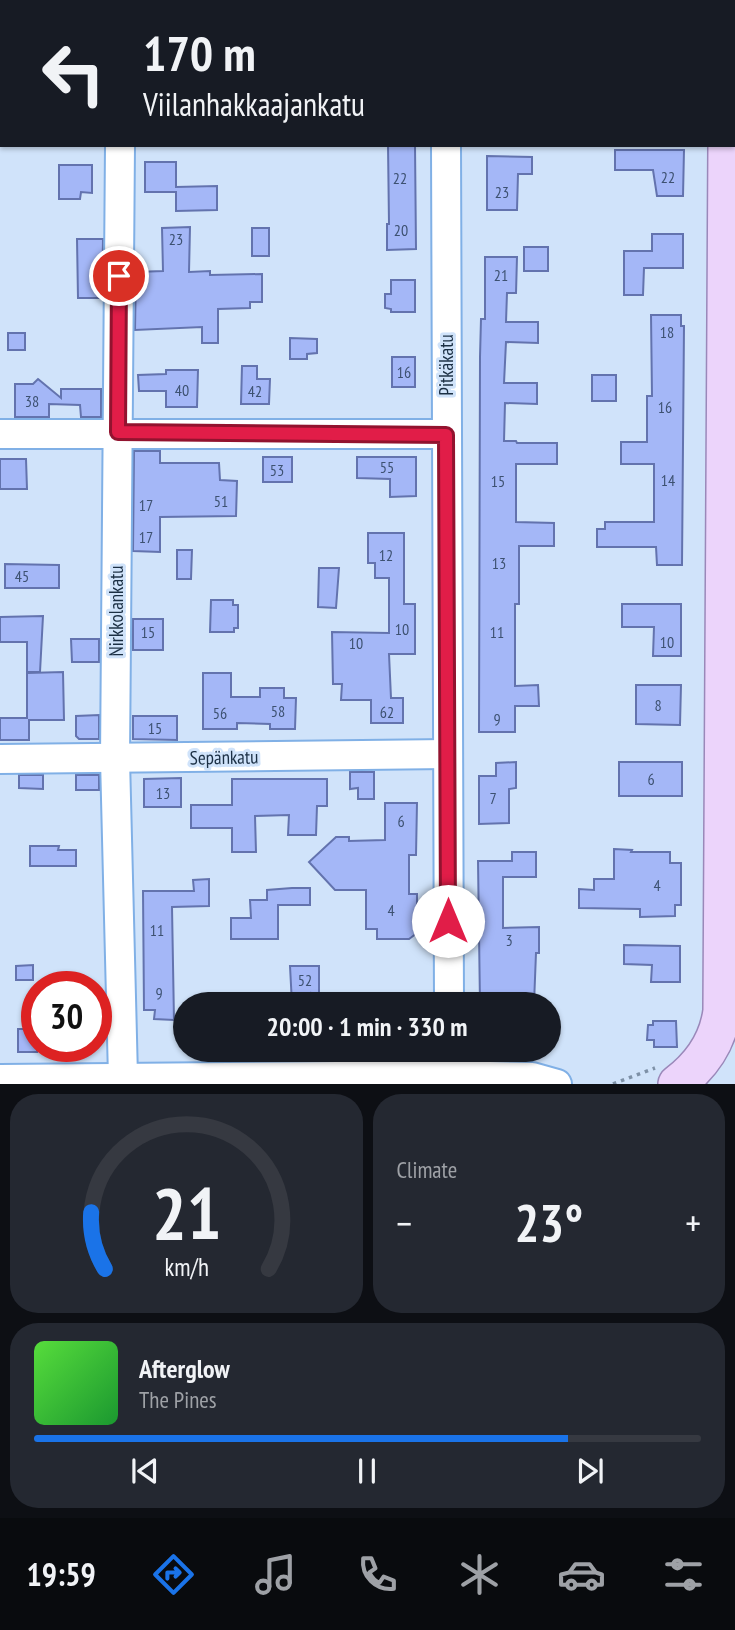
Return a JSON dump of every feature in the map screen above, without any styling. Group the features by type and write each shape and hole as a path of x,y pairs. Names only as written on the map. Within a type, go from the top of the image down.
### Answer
{"main road":[{"path":"669,1075 707,1054 719,1030 722,1011 730,149"}],"street":[{"name":"Nirkkolankatu","path":"120,147 115,759 122,1077"},
{"name":"Pitkäkatu","path":"446,147 449,992"},
{"path":"0,433 446,435"},
{"name":"Sepänkatu","path":"0,759 448,754"},
{"path":"0,1079 122,1077 449,1062 557,1084"}],"path":[{"path":"613,1084 669,1075"}],"building":[{"path":"388,147 415,147 416,249 387,250"},
{"path":"615,150 684,150 683,196 657,196 653,170 615,170"},
{"path":"487,156 532,157 532,174 518,174 517,210 487,210"},
{"path":"145,162 176,162 176,187 217,186 217,210 176,211 176,192 145,192"},
{"path":"59,165 92,165 92,193 81,192 80,199 59,199"},
{"path":"190,227 189,272 210,271 210,275 262,274 262,302 250,302 250,308 218,309 218,343 202,343 202,327 135,330 136,272 163,271 162,228"},
{"path":"252,228 269,228 269,256 252,256"},
{"path":"652,234 683,234 683,268 644,268 643,295 624,295 624,251 652,251"},
{"path":"77,239 103,239 102,298 78,298"},
{"path":"524,247 548,247 548,271 524,271"},
{"path":"485,257 517,257 516,293 507,293 506,322 538,322 538,343 506,342 504,383 537,383 537,404 505,403 504,441 557,443 557,464 516,464 516,522 554,523 554,546 519,546 519,604 515,604 515,686 538,685 539,706 515,706 515,732 479,732 480,357 481,319 485,319"},
{"path":"391,280 415,280 415,312 391,312 391,309 385,308 385,294 391,294"},
{"path":"651,315 681,315 681,326 684,326 682,565 657,565 656,547 597,547 597,529 605,529 605,522 654,522 654,464 621,464 621,442 647,442 647,396 652,396"},
{"path":"8,333 25,333 25,350 8,350"},
{"path":"290,338 317,339 317,353 307,354 307,359 290,359"},
{"path":"392,357 415,357 415,387 392,387"},
{"path":"242,366 257,366 257,379 270,379 269,404 241,404"},
{"path":"166,370 198,370 197,407 166,407 166,391 139,391 138,375 166,374"},
{"path":"592,375 616,375 616,401 592,401"},
{"path":"38,379 61,398 61,389 101,389 101,417 81,417 80,405 49,404 49,417 15,417 15,384 33,384"},
{"path":"134,451 160,451 160,463 219,463 220,480 237,481 236,516 160,517 160,552 133,551"},
{"path":"263,457 292,457 292,482 263,482"},
{"path":"357,457 416,457 416,496 390,497 390,479 357,478"},
{"path":"0,459 26,459 27,489 0,489"},
{"path":"368,533 404,533 404,604 415,604 415,654 389,654 391,698 403,698 403,723 371,723 371,700 341,700 342,684 333,684 332,632 389,633 389,578 375,578 375,563 368,563"},
{"path":"177,550 192,550 191,579 177,579"},
{"path":"5,564 59,565 59,588 5,588"},
{"path":"319,568 339,568 336,608 318,607"},
{"path":"211,600 233,600 233,605 238,605 238,628 234,628 234,632 210,632"},
{"path":"622,604 681,604 681,656 653,656 654,627 622,627"},
{"path":"43,616 40,672 27,672 27,642 0,642 0,617"},
{"path":"133,619 163,619 163,650 133,650"},
{"path":"71,639 99,639 99,662 72,662"},
{"path":"63,672 64,720 29,720 29,740 0,740 0,718 27,718 27,673"},
{"path":"203,673 231,673 231,697 260,697 260,688 284,688 284,698 296,698 295,729 270,729 270,724 237,723 237,729 203,729"},
{"path":"636,685 681,685 680,725 636,724"},
{"path":"99,715 99,739 79,739 76,736 76,716"},
{"path":"133,716 177,716 177,740 133,739"},
{"path":"516,762 516,788 509,789 509,823 479,824 479,776 496,776 496,763"},
{"path":"619,762 682,762 682,796 619,796"},
{"path":"350,772 374,772 374,799 358,799 358,788 350,789"},
{"path":"19,775 43,775 43,789 19,788"},
{"path":"76,775 99,775 99,790 76,790"},
{"path":"181,778 181,807 144,807 144,779"},
{"path":"232,779 327,779 327,806 317,806 316,835 288,835 289,815 255,816 256,852 232,852 232,828 191,828 191,805 232,805"},
{"path":"385,803 417,803 416,855 409,855 409,894 417,894 417,933 409,939 377,939 377,929 366,929 366,890 335,890 309,862 336,837 349,837 349,841 385,840"},
{"path":"30,846 59,846 58,850 76,850 76,866 30,866"},
{"path":"614,849 670,852 670,863 681,863 681,905 675,905 675,916 640,917 640,909 579,908 579,889 594,890 594,879 614,879"},
{"path":"512,852 536,852 536,877 503,877 503,928 539,927 534,992 480,992 478,861 512,861"},
{"path":"209,879 209,906 172,907 173,1020 154,1019 155,1010 144,1010 143,891 194,891 193,880"},
{"path":"310,888 310,905 278,905 278,939 231,939 231,918 251,918 250,900 267,900 267,890"},
{"path":"624,945 680,946 680,982 651,982 652,965 624,964"},
{"path":"33,965 33,971 21,971 21,980 16,980 16,966"},
{"path":"290,966 319,966 319,992 291,992"},
{"path":"653,1021 676,1021 677,1047 654,1047 654,1040 647,1040 648,1025 653,1025"},
{"path":"18,1029 21,1029 21,1052 18,1052"}],"route":[{"path":"119,276 118,432 446,435 448,921"}]}
